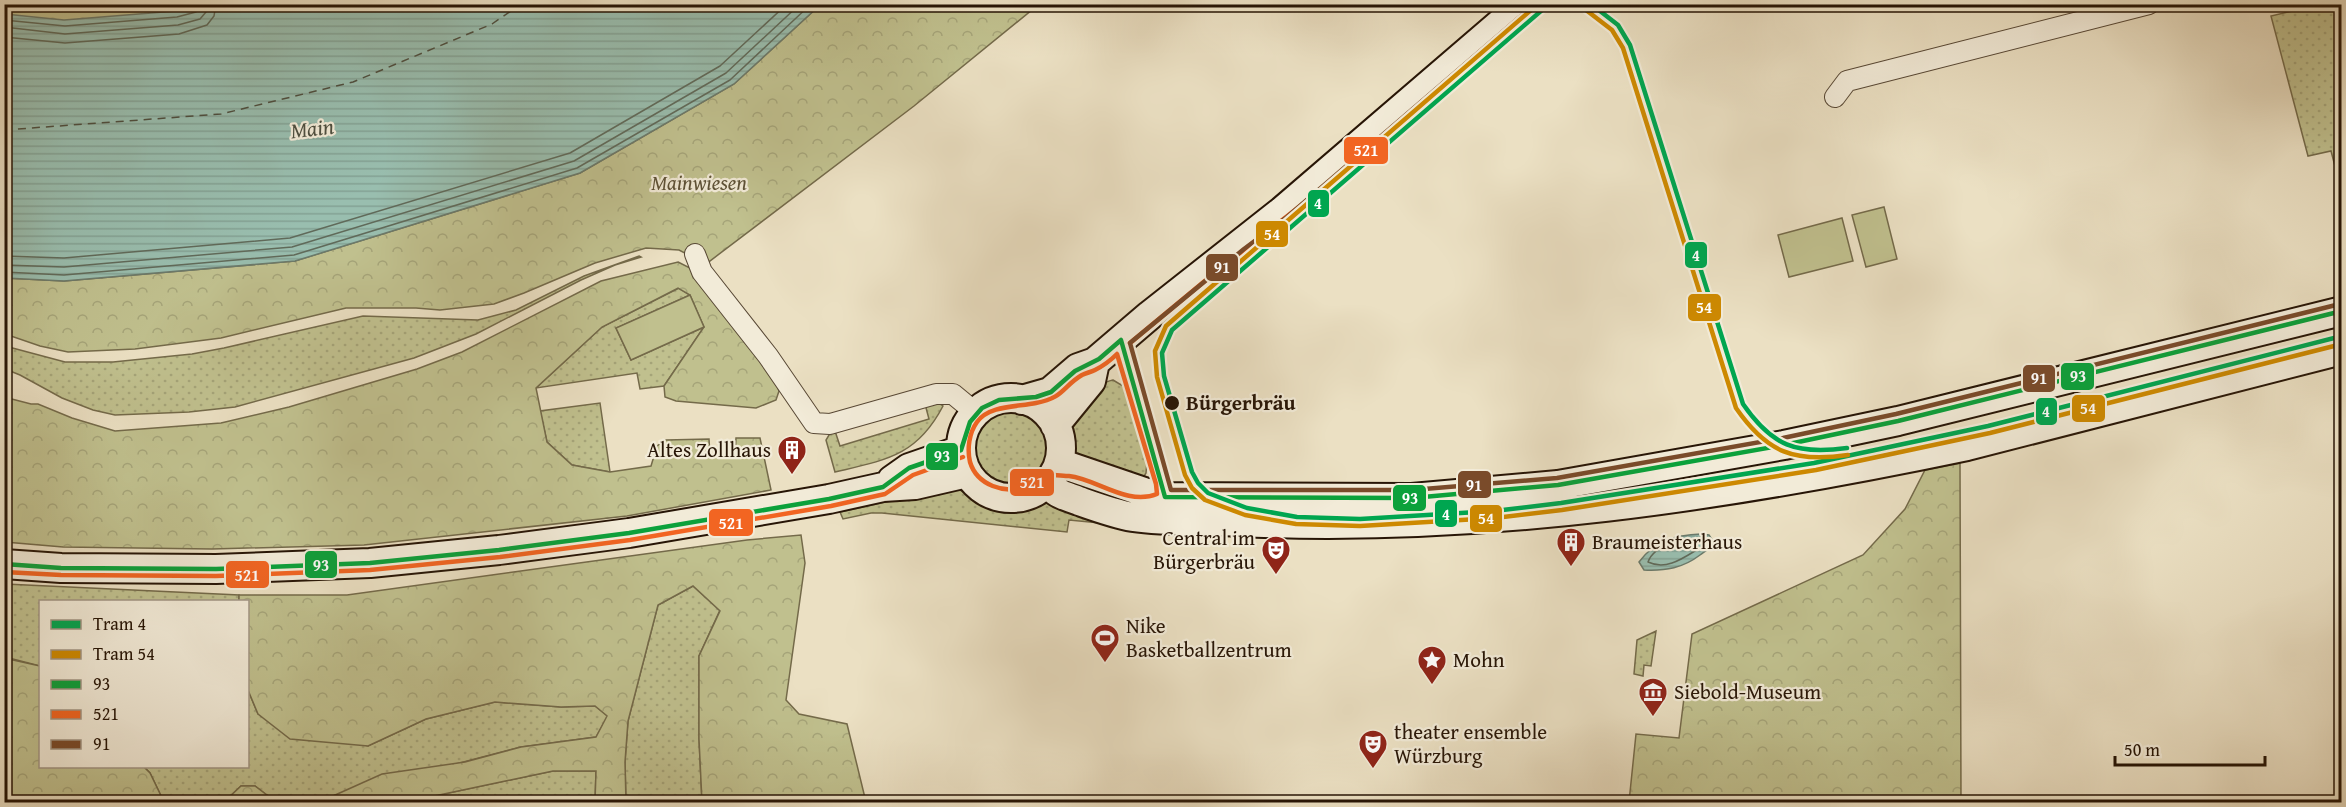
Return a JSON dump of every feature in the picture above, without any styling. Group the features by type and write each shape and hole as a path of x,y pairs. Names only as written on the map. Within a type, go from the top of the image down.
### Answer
{"street":[{"path":"1022,400 1050,392 1078,368 1095,362 1282,211 1523,4"},
{"path":"1835,97 1847,81 2149,4"},
{"path":"695,254 702,272 768,356 814,423 830,424 936,394 953,394 967,406 968,424 962,436 964,461 977,485 990,494 1005,498 1021,498 1036,492 1053,473"},
{"path":"967,406 1010,398 1035,405 1047,413 1055,425 1061,445 1053,473 1056,491 1088,504 1133,517 1283,524 1414,510 1652,470 1887,424 2342,311"},
{"path":"2233,337 2241,375"},
{"path":"1414,510 1459,522 1563,513 1659,501 1914,457 2342,350"},
{"path":"1055,425 1091,381 1095,362"},
{"path":"2041,386 2050,424"},
{"path":"4,564 61,568 216,569 370,563 499,550 829,500 883,487 909,468 964,461"},
{"path":"1652,470 1659,501"},
{"path":"1558,485 1563,513"}],"green space":[{"path":"5,5 221,5 178,18 86,24 5,15"},
{"name":"Mainwiesen","path":"820,5 1038,5 914,106 706,264 679,250 646,248 595,263 494,304 440,310 346,308 221,338 135,349 68,352 40,346 5,334 4,278 64,281 295,261 580,173 734,84"},
{"path":"2317,5 2341,5 2341,189 2331,151 2308,156 2271,16"},
{"path":"1884,207 1897,259 1866,267 1852,215"},
{"path":"1842,218 1853,261 1789,277 1778,235"},
{"path":"639,256 641,257 615,265 581,280 476,334 414,358 235,407 189,412 115,415 93,410 62,398 5,369 5,346 65,362 113,362 192,354 363,316 478,320 516,310 584,276"},
{"path":"678,262 692,269 775,380 779,391 776,400 756,408 676,401 665,397 664,386 704,327 690,295 678,288 602,327 536,388 547,442 572,465 610,472 651,466 657,446 666,440 709,439 710,456 735,456 736,438 760,438 771,490 627,516 364,545 212,549 63,547 5,542 4,397 38,404 72,418 115,431 221,423 289,407 417,369 462,352 601,281"},
{"path":"679,288 690,295 616,328 631,360 704,327 664,386 640,389 637,373 536,388 602,327"},
{"path":"690,295 704,327 631,360 616,328"},
{"path":"1113,380 1123,386 1126,393 1147,461 1143,478 1080,460 1071,442 1072,426 1079,412 1100,386"},
{"path":"937,402 943,406 933,423 911,446 885,459 835,472 826,440 829,435 835,431 840,446 929,419 925,404"},
{"path":"600,403 610,472 572,465 547,442 540,411"},
{"path":"1010,408 1026,411 1039,420 1048,433 1051,449 1048,465 1039,478 1026,487 1010,490 994,487 981,478 972,465 969,449 972,433 981,420 994,411"},
{"path":"1960,463 1961,802 1629,802 1636,734 1679,738 1692,634 1863,555 1905,509 1925,470"},
{"path":"945,489 958,489 996,509 1017,510 1050,502 1100,523 1069,520 1067,532 882,513 843,519 840,512"},
{"path":"801,535 805,563 786,700 799,714 847,724 866,802 702,802 699,656 720,611 693,586 658,605 628,721 625,762 626,802 595,802 596,771 553,771 406,802 325,802 333,796 382,774 465,762 521,747 596,737 607,716 595,706 561,707 495,702 426,719 368,746 290,739 258,714 249,692 249,600 239,600 239,595 347,595 747,540"},
{"path":"5,584 239,595 239,600 39,600 39,666 5,657"},
{"path":"693,586 720,610 699,656 702,802 626,802 625,762 628,721 658,605"},
{"path":"1656,631 1651,666 1644,665 1643,676 1634,674 1637,640"},
{"path":"4,658 39,666 39,768 145,768 150,773 164,802 5,802"},
{"path":"249,692 258,714 368,746 426,719 495,702 561,707 595,706 608,716 596,737 521,747 333,796 325,802 276,802 255,786 241,786 224,802 164,802 150,773 145,768 249,768"},
{"path":"553,771 596,771 595,802 406,802"},
{"path":"241,786 255,786 276,802 224,802"}],"water":[{"name":"Main","path":"204,5 820,5 734,84 580,173 295,261 64,281 5,278 5,14 64,20 176,11"},
{"path":"1701,534 1709,535 1713,541 1712,544 1687,563 1674,568 1644,570 1639,562 1652,548 1667,540"}],"ferry route":[{"path":"4,130 221,114 353,82 492,24 521,4"}],"tram line":[{"name":"54","path":"1538,4 1166,326 1155,351 1157,377 1185,475 1192,488 1205,500 1245,515 1296,524 1360,526 1495,518 1562,510 1816,470 1990,433 2342,344"},
{"name":"4","path":"1549,4 1172,330 1162,353 1164,376 1192,472 1198,483 1208,493 1247,508 1297,517 1360,519 1494,511 1561,503 1814,463 1988,426 2342,336"},
{"name":"4","path":"1591,4 1618,25 1630,45 1743,404 1764,430 1787,444 1813,450 1847,448"},
{"name":"54","path":"1586,10 1612,30 1623,48 1736,408 1759,435 1771,445 1784,451 1797,456 1848,455"}],"transit line":[{"name":"521","path":"1130,343 1318,192 1528,10"},
{"name":"91","path":"1528,10 1287,217 1244,249 1130,343 1171,490 1412,490 1557,478 1783,438 1896,414 2340,304"},
{"name":"93","path":"4,564 61,568 216,569 370,563 499,550 629,533 829,499 883,487 909,468 961,450 970,422 982,408 999,400 1036,397 1051,392 1075,371 1099,359 1121,340 1165,497 1412,498 1558,485 1784,445 1898,421 2342,311"},
{"name":"521","path":"1117,354 1157,494 1135,497 1069,476 1046,475 1026,486 1009,489 993,486 979,477 970,462 969,447 972,431 982,416 996,410 1052,398 1076,379 1101,367 1117,354"},
{"name":"521","path":"4,572 61,575 216,576 370,570 500,557 630,540 831,506 885,494 913,475 963,457"}],"place":[{"name":"Bürgerbräu","path":"1172,403"},
{"name":"Altes Zollhaus","path":"792,476"},
{"name":"Braumeisterhaus","path":"1571,568"},
{"name":"Central im Bürgerbräu","path":"1276,576"},
{"name":"Nike Basketballzentrum","path":"1105,664"},
{"name":"Mohn","path":"1432,686"},
{"name":"Siebold-Museum","path":"1653,718"},
{"name":"theater ensemble Würzburg","path":"1373,770"}]}
